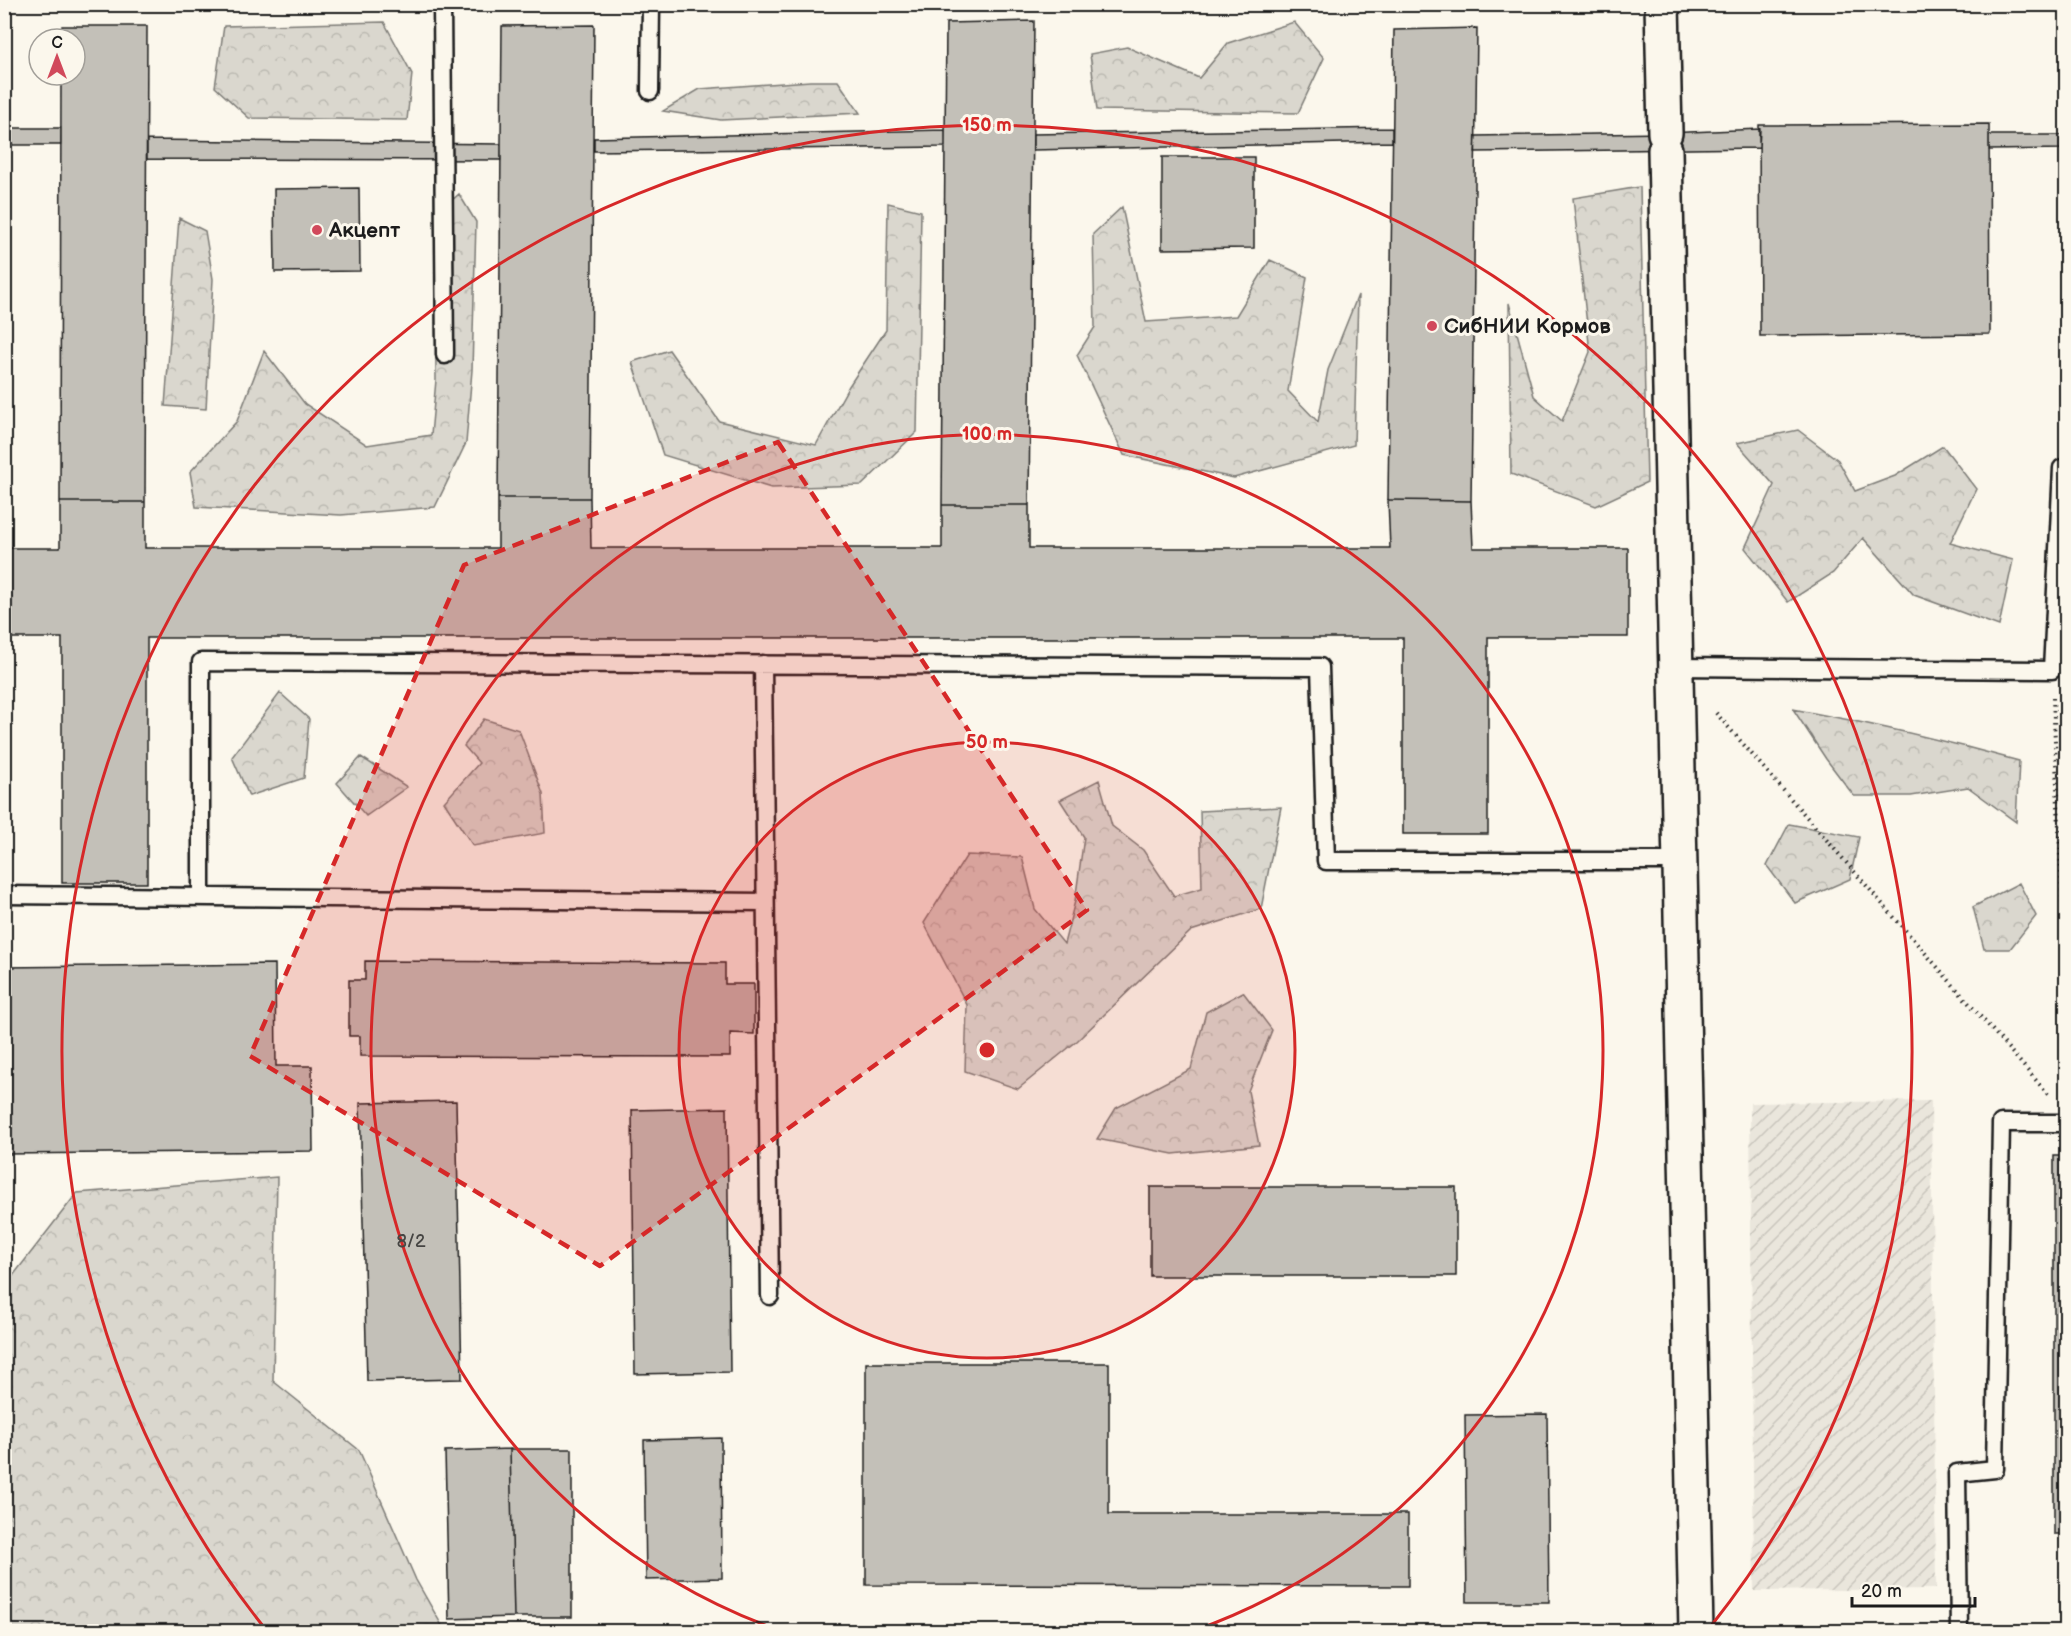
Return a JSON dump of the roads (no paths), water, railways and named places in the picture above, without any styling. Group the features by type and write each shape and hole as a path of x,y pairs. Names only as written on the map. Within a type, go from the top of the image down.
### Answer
{"street":[{"path":"1662,4 1696,1632"}],"lane":[{"path":"442,4 445,355"},
{"path":"650,91 651,4"},
{"path":"1676,667 2052,670 2061,468 2067,468"},
{"path":"201,897 201,662 1320,667 1326,861 1680,861"},
{"path":"763,664 770,1296"},
{"path":"4,895 765,902"},
{"path":"1959,1632 1957,1473 1995,1469 2001,1123 2067,1123"}],"place":[{"name":"Акцепт","path":"317,230"},
{"name":"СибНИИ Кормов","path":"1432,326"}]}
